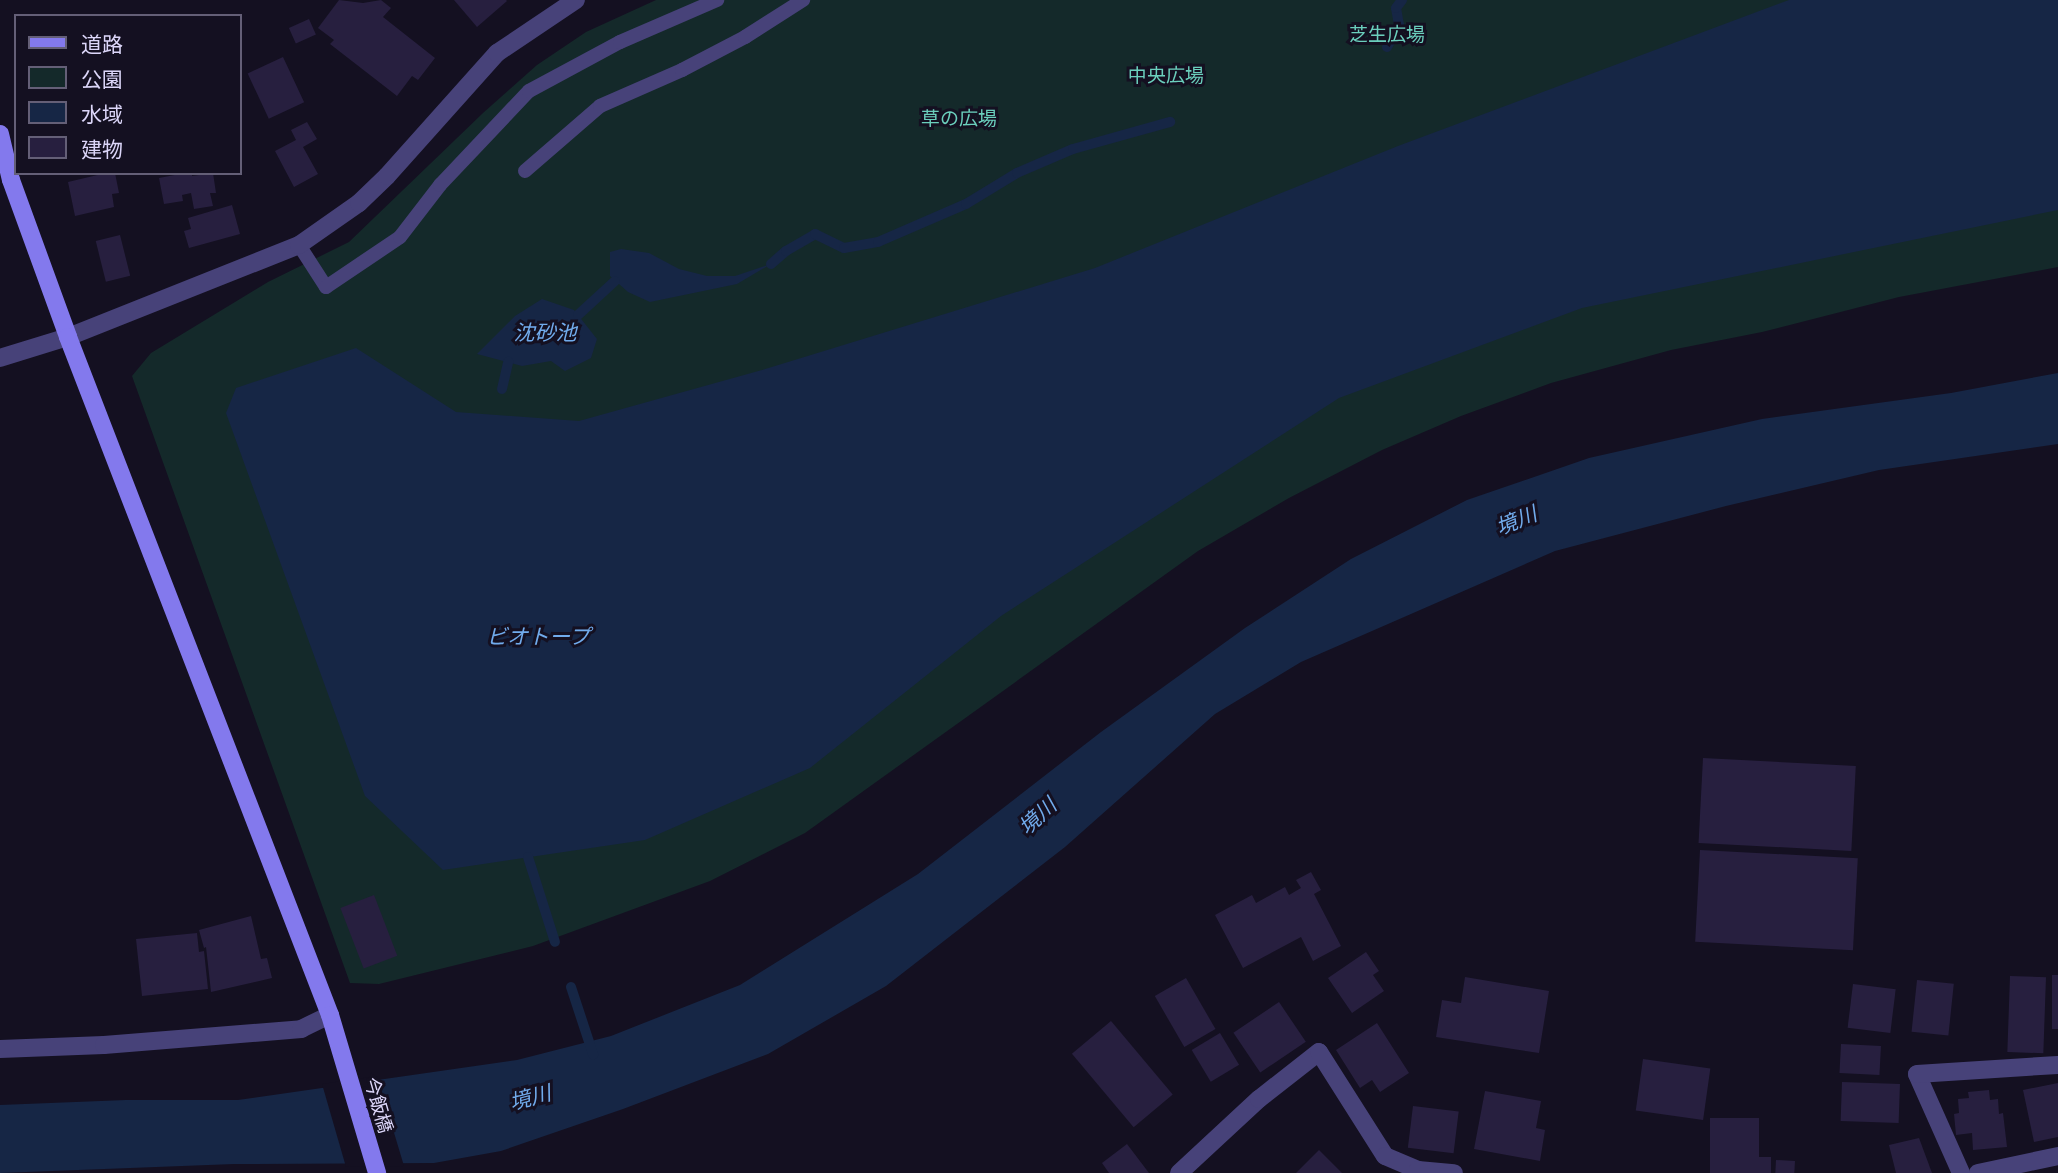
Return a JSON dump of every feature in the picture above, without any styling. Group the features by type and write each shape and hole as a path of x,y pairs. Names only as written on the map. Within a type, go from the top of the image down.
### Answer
{"street":[{"path":"0,358 68,337 299,245 359,203 387,176 497,53 576,0"},
{"name":"今飯橋","path":"0,134 11,180 68,337 330,1015 377,1173"},
{"path":"0,1049 104,1045 301,1029 330,1015"},
{"path":"1179,1173 1259,1099 1319,1052 1385,1156 1418,1170 1454,1173"},
{"path":"1961,1173 1916,1074 2058,1065"},
{"path":"1978,1173 2058,1156"}],"lane":[{"path":"299,245 327,287 400,237 440,185 529,91 620,42 718,0"},
{"path":"525,171 600,106 682,71 745,37 803,0"}],"green space":[{"path":"656,0 2058,0 2058,267 1899,297 1762,332 1671,350 1551,383 1461,416 1382,450 1289,498 1198,551 805,833 710,881 533,946 379,984 350,983 132,376 151,353 268,282 349,242 537,65 586,32"}],"water":[{"name":"ビオトープ","path":"1789,0 2058,0 2058,210 1582,308 1339,398 1001,616 810,768 645,840 443,870 365,796 226,413 236,388 356,348 456,412 579,421 762,370 1095,268 1398,146"},
{"path":"621,249 649,253 679,269 707,276 735,276 771,264 737,284 650,302 628,292 610,276 610,252"},
{"name":"沈砂池","path":"542,299 574,310 597,339 591,358 565,371 551,361 522,366 477,354 515,316"},
{"name":"境川","path":"2058,373 2058,444 1879,470 1726,506 1555,551 1301,662 1215,714 1065,847 886,986 768,1054 623,1109 501,1151 434,1163 234,1164 0,1173 0,1105 126,1100 238,1100 517,1060 611,1036 740,985 918,874 1101,732 1245,628 1351,559 1467,500 1589,458 1762,419 1951,393"}],"pier":[{"path":"377,1076 404,1166 346,1167 322,1084"}],"building":[{"path":"339,0 363,3 381,0 391,8 383,17 435,58 418,80 412,76 397,96 330,44 334,40 318,28"},
{"path":"454,0 506,0 507,1 477,27"},
{"path":"309,19 316,35 296,43 289,28"},
{"path":"283,57 304,102 269,119 248,73"},
{"path":"307,122 317,139 303,147 318,174 294,187 275,151 296,140 291,130"},
{"path":"98,175 115,175 119,193 112,194 114,207 75,216 68,182"},
{"path":"175,175 213,175 216,193 210,193 213,206 194,209 191,193 182,195 183,201 164,204 159,178"},
{"path":"232,205 240,234 189,248 184,231 191,229 188,218"},
{"path":"120,235 130,276 106,282 96,241"},
{"path":"1703,758 1856,766 1851,851 1699,843"},
{"path":"1700,850 1858,858 1853,950 1695,942"},
{"path":"1311,872 1321,890 1314,894 1341,946 1313,961 1301,937 1243,968 1215,915 1252,895 1256,903 1285,887 1289,895 1301,888 1296,880"},
{"path":"374,895 397,956 364,969 340,908"},
{"path":"251,916 261,959 267,958 272,978 211,992 206,947 204,948 199,930"},
{"path":"197,933 199,952 204,951 208,989 142,996 136,939"},
{"path":"1366,952 1379,971 1373,975 1384,991 1352,1013 1328,978"},
{"path":"2052,975 2058,975 2058,1029 2052,1029"},
{"path":"2010,976 2046,977 2043,1053 2007,1052"},
{"path":"1465,977 1549,991 1539,1053 1436,1037 1442,1000 1461,1003"},
{"path":"1186,978 1216,1029 1184,1047 1155,996"},
{"path":"1917,980 1954,984 1948,1036 1912,1032"},
{"path":"1853,984 1896,989 1890,1033 1848,1028"},
{"path":"1279,1002 1306,1042 1260,1073 1233,1033"},
{"path":"1111,1021 1173,1095 1134,1127 1072,1054"},
{"path":"1377,1023 1409,1073 1380,1092 1372,1080 1360,1088 1336,1050"},
{"path":"1220,1033 1239,1065 1211,1082 1192,1050"},
{"path":"1841,1044 1881,1046 1879,1075 1839,1073"},
{"path":"1643,1059 1710,1068 1703,1120 1636,1110"},
{"path":"1842,1082 1900,1084 1899,1123 1841,1121"},
{"path":"2058,1083 2058,1137 2034,1142 2023,1090"},
{"path":"1989,1090 1990,1100 1998,1099 1999,1114 2003,1113 2007,1147 1973,1150 1972,1133 1956,1135 1954,1114 1959,1113 1958,1099 1969,1098 1968,1092"},
{"path":"1485,1091 1541,1101 1536,1128 1545,1130 1540,1161 1474,1149"},
{"path":"1413,1106 1459,1112 1454,1153 1408,1148"},
{"path":"1710,1118 1759,1118 1759,1157 1771,1157 1771,1173 1710,1173"},
{"path":"1919,1138 1932,1173 1896,1173 1889,1145"},
{"path":"1127,1144 1149,1173 1109,1173 1102,1163"},
{"path":"1319,1150 1342,1173 1296,1173"},
{"path":"1776,1160 1795,1161 1794,1173 1775,1173"}],"waterway":[{"path":"1387,47 1399,25 1396,8 1402,0"},
{"path":"771,264 786,251 815,234 844,248 878,242 966,204 1017,173 1073,149 1170,122"},
{"path":"578,315 615,281"},
{"path":"502,389 508,362"},
{"path":"528,857 555,942"},
{"path":"571,987 593,1054"}],"park label":[{"name":"芝生広場","path":"1387,34"},
{"name":"中央広場","path":"1166,75"},
{"name":"草の広場","path":"959,118"}]}
